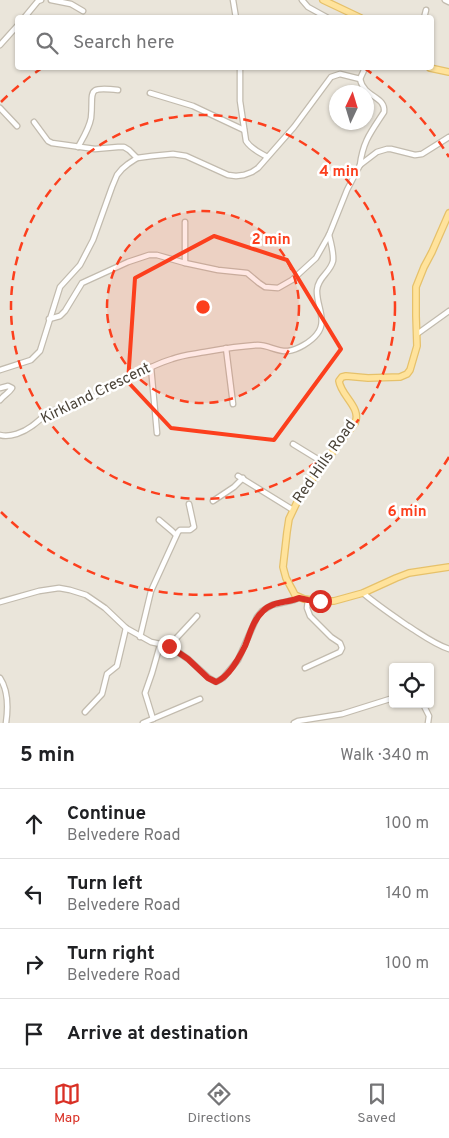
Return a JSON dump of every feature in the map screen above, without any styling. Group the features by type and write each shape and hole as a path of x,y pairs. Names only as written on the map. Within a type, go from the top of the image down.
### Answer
{"main road":[{"path":"323,0 355,15"},
{"path":"434,69 449,72"},
{"name":"Red Hills Road","path":"299,598 292,592 283,567 287,532 293,510 299,498 357,419 351,402 340,387 339,381 346,376 394,378 407,374 412,366 417,346 416,287 449,213"},
{"path":"299,598 334,601 363,593 410,573 449,567"}],"street":[{"path":"26,15 41,0"},
{"path":"51,0 71,4 83,11"},
{"path":"233,0 236,15"},
{"path":"302,0 308,7 323,15"},
{"path":"425,15 426,10"},
{"path":"0,45 15,28"},
{"path":"240,70 240,101 246,141 249,146 267,157"},
{"path":"360,166 365,141 385,108 381,101 363,88 360,79 364,70"},
{"path":"0,370 31,360 40,351 60,287 80,264 93,240 112,187 122,169 137,158 174,154 186,156 228,175 236,176 252,172 258,168 294,127 331,77 340,74 360,79"},
{"path":"78,147 91,119 92,94 96,89 101,88 118,90"},
{"path":"150,93 193,106 244,130"},
{"path":"0,108 17,126"},
{"path":"34,122 48,141 52,143 95,149 124,147 137,158"},
{"path":"50,319 60,316 65,311 82,283 128,262 149,255 157,255 218,270 247,273 265,287 278,288 292,280 316,258 329,235 347,190 360,166 377,152 392,148 415,155 422,154 449,136"},
{"path":"185,222 185,263"},
{"name":"Kirkland Crescent","path":"0,435 11,436 32,426 50,412 80,404 172,358 226,348 260,345 286,352 303,345 318,334 321,324 317,287 320,279 333,262 329,235"},
{"path":"417,334 449,311"},
{"path":"226,348 234,404"},
{"path":"151,367 157,433"},
{"path":"0,388 8,386 12,388 10,393 0,400"},
{"path":"293,444 324,463"},
{"path":"213,501 234,487 240,477 293,510"},
{"path":"140,637 151,591 176,536 180,530 190,530 194,527 188,504"},
{"path":"159,520 176,536"},
{"path":"0,602 59,588 86,595 105,608 126,628 151,642 169,646 188,659 208,678 216,682 223,678 238,660 251,629 262,611 272,605 299,598"},
{"path":"363,593 386,612 423,636 449,649"},
{"path":"305,668 340,652 342,648 340,643 331,637 310,616 307,608 308,600"},
{"path":"169,646 197,616"},
{"path":"85,712 102,694 107,674 117,666 126,628"},
{"path":"153,719 145,693 160,645"},
{"path":"0,678 5,691 6,723"},
{"path":"143,723 200,699"},
{"path":"294,723 342,714 389,699"},
{"path":"425,708 430,716 428,723"}],"highlighted area":[{"path":"214,236 287,260 341,349 274,440 171,428 128,382 135,278"}],"shaded area":[{"path":"0,0 449,0 449,723 0,723"}],"route":[{"path":"169,646 188,659 208,678 216,682 223,678 238,660 257,618 267,607 299,598 320,601"}]}
